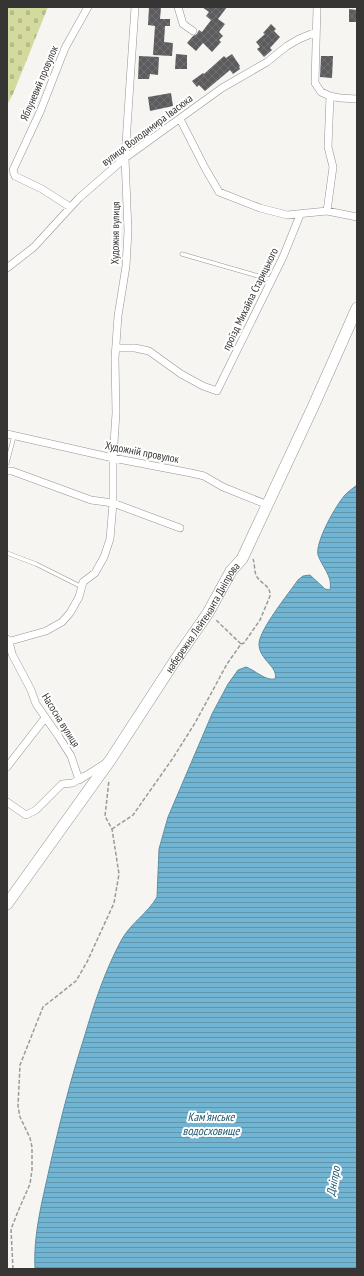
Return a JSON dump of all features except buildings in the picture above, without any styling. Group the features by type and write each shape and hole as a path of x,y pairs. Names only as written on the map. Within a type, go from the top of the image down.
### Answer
{"main road":[{"name":"набережна Лейтенанта Дніпрова","path":"7,904 111,759 208,613 231,571 242,559 313,407 357,308"}],"street":[{"name":"Яблуневий провулок","path":"70,207 42,189 15,176 13,170 40,112 65,48 88,7"},
{"name":"Художня вулиця","path":"82,587 83,582 95,573 104,557 110,539 114,503 113,458 116,413 116,348 118,316 126,266 128,231 125,158 135,7"},
{"path":"178,7 183,24 193,31"},
{"path":"322,7 317,7 315,83 321,92 330,96 357,99"},
{"name":"вулиця Володимира Івасюка","path":"7,268 34,247 70,207 125,158 222,88 268,62 287,46 316,32"},
{"path":"327,211 333,168 328,147 330,96"},
{"path":"180,119 219,192 260,208 292,216 327,211 357,217"},
{"name":"проїзд Михайла Старицького","path":"116,348 136,348 149,351 180,374 202,386 217,391 283,257 300,215"},
{"name":"Художній провулок","path":"11,435 113,458 191,472 204,476 223,487 268,505"},
{"path":"7,471 12,471 91,500 114,503 180,528"},
{"path":"8,641 46,631 62,622 70,614 79,597 82,587"},
{"name":"Насосна вулиця","path":"8,641 12,654 31,690 36,704 71,756 80,780 111,759"},
{"path":"7,767 45,718"},
{"path":"7,802 26,815 36,810 62,784 73,783 111,759"}],"lane":[{"path":"182,254 272,280"},
{"path":"7,464 11,435"},
{"path":"7,553 36,564 82,587"}],"path":[{"path":"112,829 134,815 195,723 227,664 260,620 270,592 268,587 255,574 249,544"},
{"path":"208,613 241,644"},
{"path":"13,1269 11,1229 30,1184 32,1170 31,1142 20,1117 18,1106 20,1065 43,1008 76,980 88,962 114,903 119,874 112,829 105,816 111,759"}],"green space":[{"path":"7,7 48,7 13,94 7,105"}],"water":[{"name":"Кам'янське водосховище","path":"357,485 357,1269 35,1269 35,1244 41,1207 74,1071 96,1000 116,951 126,933 157,897 159,849 168,817 212,714 228,684 238,670 246,667 264,677 275,679 274,671 262,655 259,644 264,630 282,602 298,580 303,576 310,575 325,589 330,590 331,585 329,576 318,555 318,549 327,524 337,507 345,495"}],"water label":[{"name":"Дніпро","path":"333,1181"}]}
